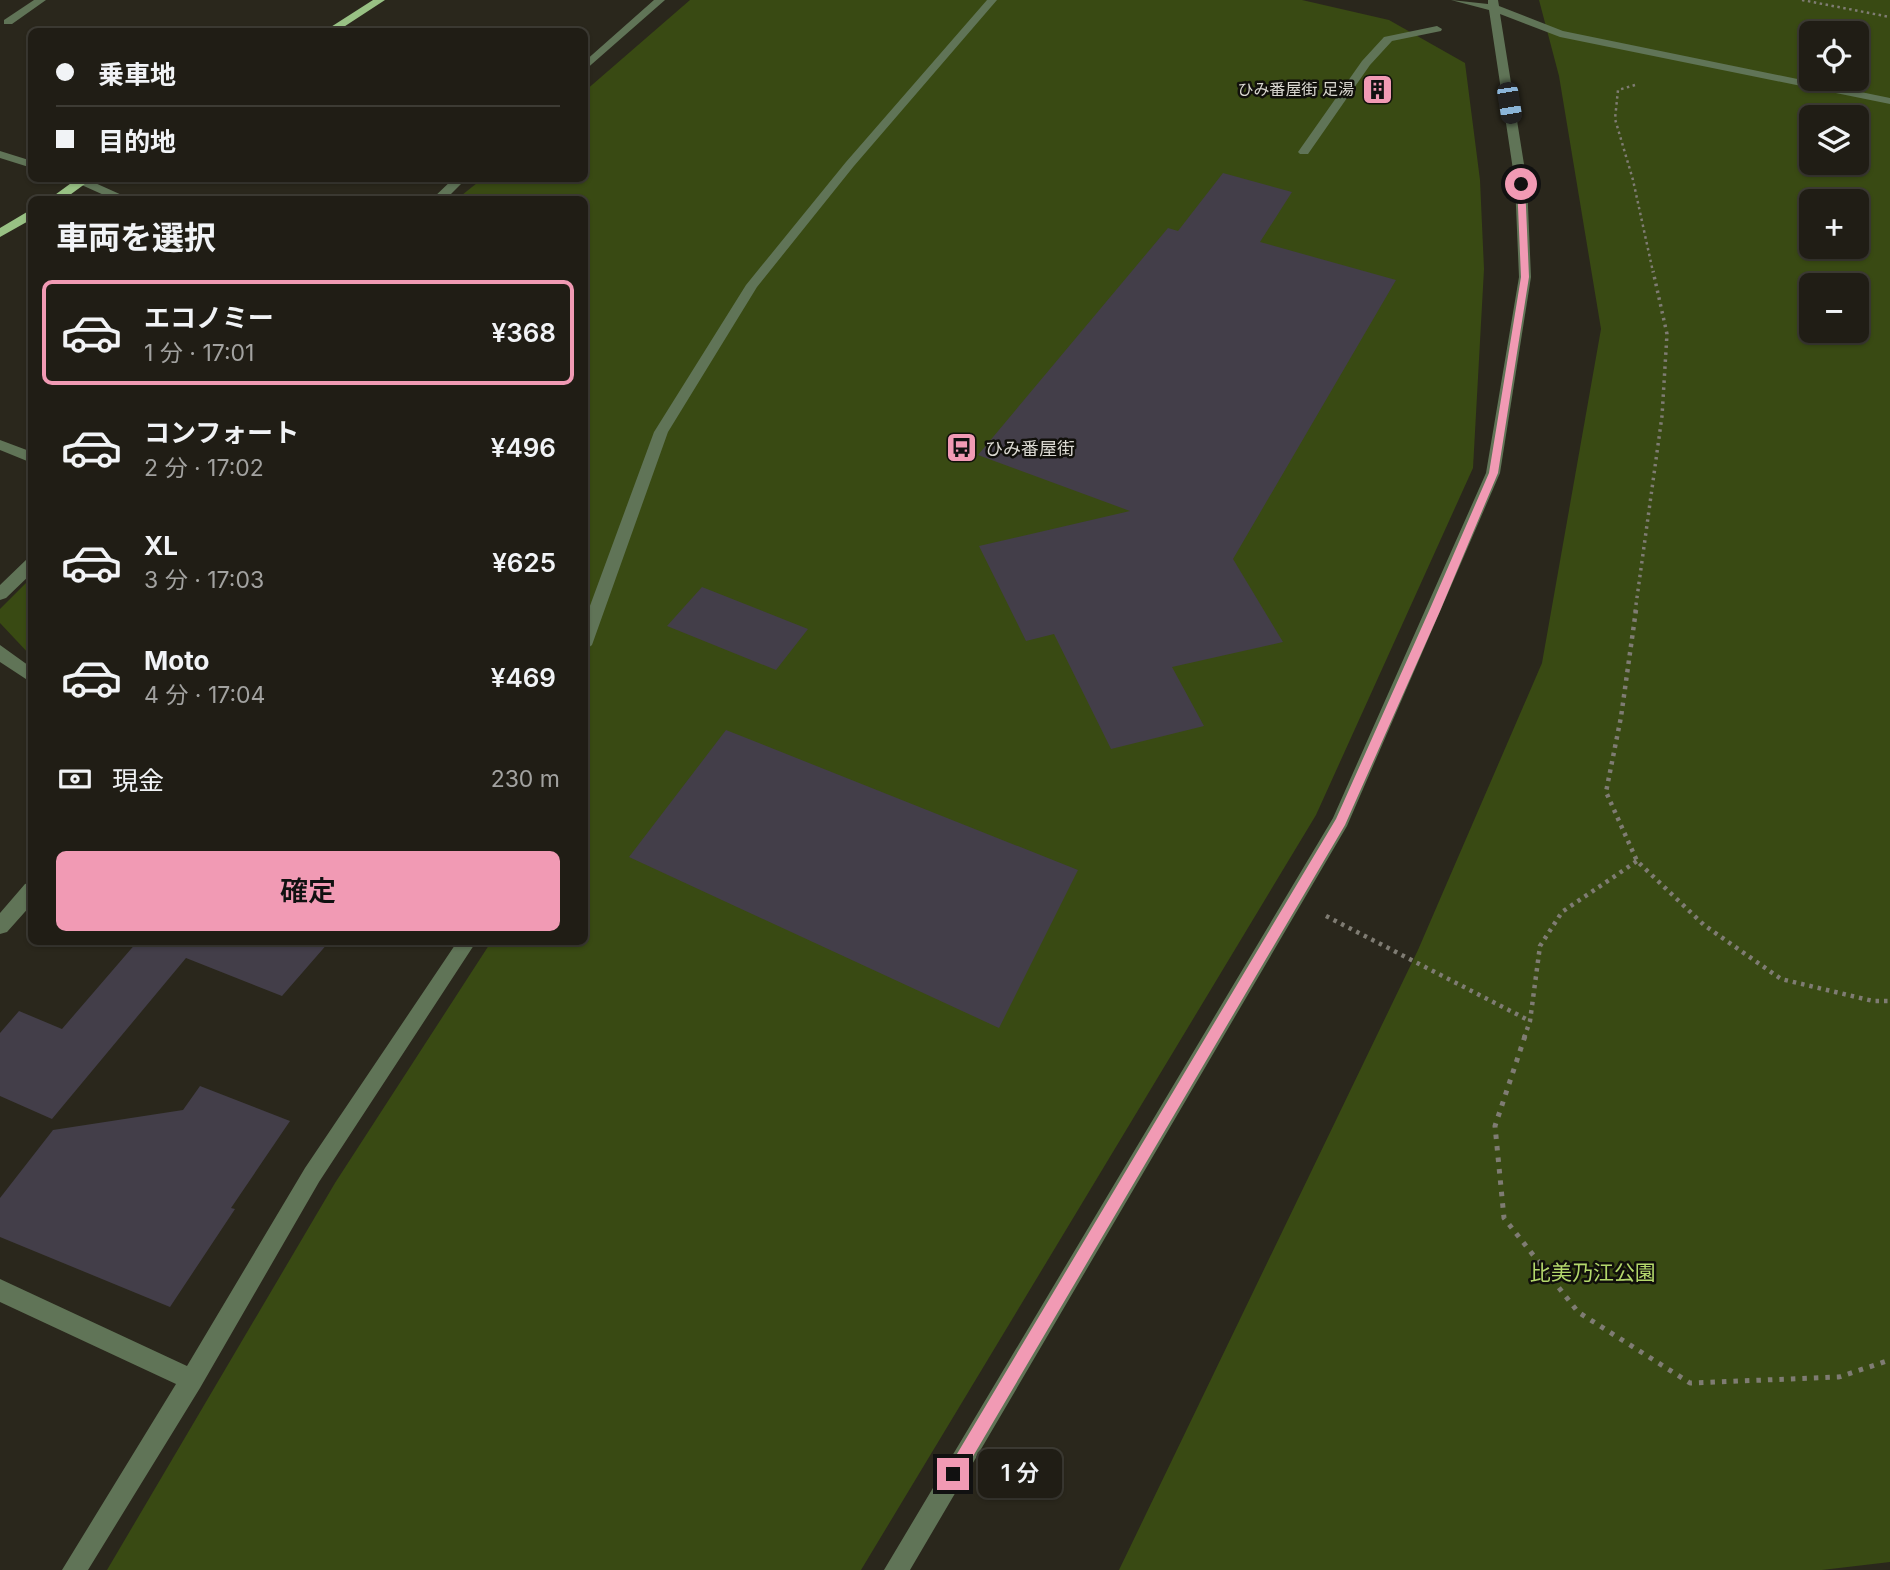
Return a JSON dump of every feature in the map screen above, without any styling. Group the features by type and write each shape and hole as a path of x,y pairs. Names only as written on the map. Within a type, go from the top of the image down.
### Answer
{"main road":[{"path":"334,28 380,0"},
{"path":"59,196 77,182"},
{"path":"0,233 28,216"}],"street":[{"path":"8,22 41,0"},
{"path":"588,64 660,0"},
{"path":"588,634 661,432 752,285 850,164 992,0"},
{"path":"1456,0 1494,4 1560,33 1890,101"},
{"path":"896,1570 1341,821 1493,473 1525,277 1521,184 1494,4"},
{"path":"1304,152 1366,63 1388,39 1437,29"},
{"path":"0,154 28,164"},
{"path":"85,182 118,196"},
{"path":"442,196 457,182"},
{"path":"0,445 28,456"},
{"path":"0,594 28,567"},
{"path":"0,651 11,663 28,674"},
{"path":"0,926 28,894"},
{"path":"74,1570 192,1380 312,1175 465,945"},
{"path":"0,1290 192,1380"}],"path":[{"path":"1802,0 1890,17"},
{"path":"1639,84 1618,90 1615,118 1633,180 1667,334 1662,416 1621,717 1606,793 1637,861 1704,925 1781,979 1873,1001 1890,1001"},
{"path":"1637,861 1562,912 1540,946 1530,1021 1494,1126 1504,1218 1578,1312 1690,1383 1839,1377 1890,1360"},
{"path":"1295,900 1530,1021"}],"green space":[{"path":"690,0 1302,0 1389,20 1465,63 1480,180 1484,269 1473,468 1316,815 861,1570 107,1570 335,1183 489,945 588,945 588,196 461,196 478,182 588,182 588,88"},
{"name":"比美乃江公園","path":"1539,0 1890,0 1890,1562 1822,1570 1119,1570 1418,950 1542,663 1601,329 1559,76"},
{"path":"28,581 28,653 0,623 0,609"}],"building":[{"path":"1223,173 1292,192 1260,242 1396,280 1233,559 1283,642 1172,667 1204,726 1111,749 1054,634 1026,641 979,546 1130,511 978,455 1168,228 1178,231"},
{"path":"702,587 808,629 776,670 667,626"},
{"path":"726,730 1078,870 999,1028 629,857"},
{"path":"134,945 326,945 282,996 186,958 52,1119 0,1096 0,1033 19,1011 62,1029"},
{"path":"200,1086 290,1121 231,1208 235,1209 170,1307 0,1237 0,1198 53,1130 183,1110"}],"place":[{"name":"ひみ番屋街 足湯","path":"1377,89"},
{"name":"ひみ番屋街","path":"962,448"}],"route":[{"path":"953,1474 1341,821 1435,611 1493,473 1525,277 1521,184"}]}
